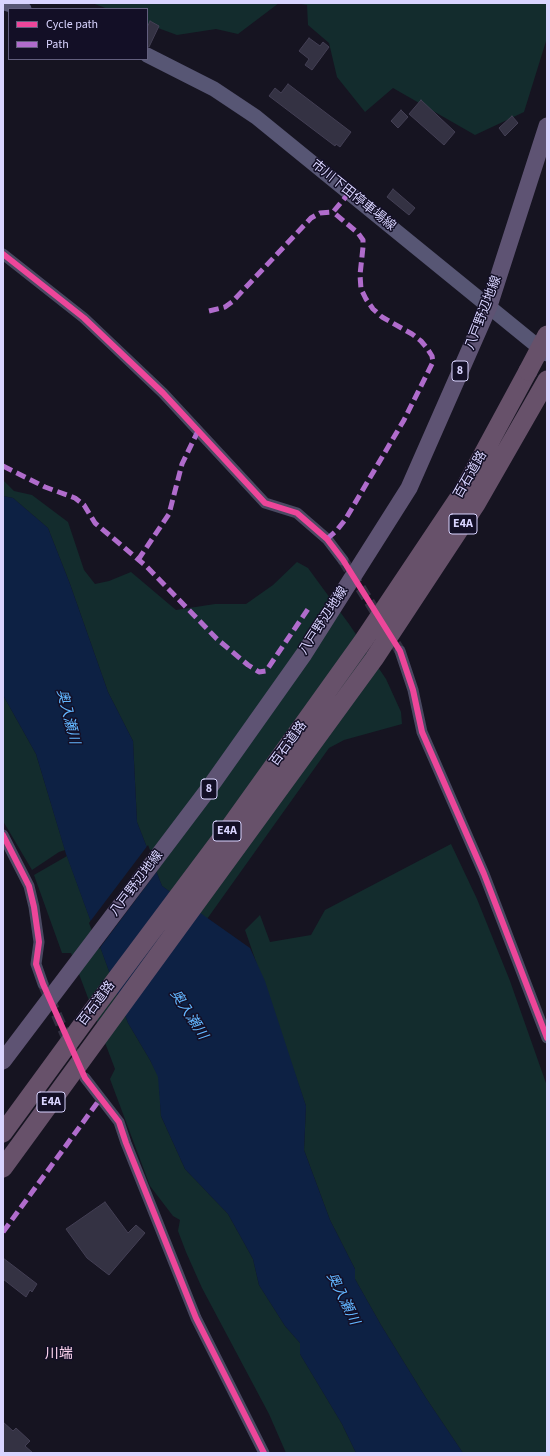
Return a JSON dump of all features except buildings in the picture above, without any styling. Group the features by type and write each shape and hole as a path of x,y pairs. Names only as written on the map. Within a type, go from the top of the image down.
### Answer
{"highway":[{"name":"百石道路","path":"3,1133 227,831 363,641 462,493 547,335"},
{"name":"百石道路","path":"3,1168 374,659 476,504 546,382"}],"main road":[{"path":"4,3 21,8"},
{"name":"市川下田停車場線","path":"148,56 214,89 256,117 547,354"},
{"name":"八戸野辺地線","path":"3,1061 207,791 304,654 408,488 489,306 547,126"}],"street":[{"path":"3,254 84,318 101,334 163,393 265,503 296,513 327,539 344,560"},
{"path":"400,652 413,690 422,732 484,874 547,1038"},
{"path":"3,835 29,886 34,907 39,942 36,964 43,984"},
{"path":"85,1078 119,1122 196,1318 264,1453"}],"green space":[{"path":"92,3 279,3 238,34 216,29 177,35 148,24 148,8 105,8"},
{"path":"295,3 547,3 547,38 524,112 475,135 393,88 365,112 337,77 329,43 308,25 307,5"},
{"path":"3,480 14,491 32,495 68,522 84,570 95,584 109,581 131,572 176,610 215,604 246,604 273,585 297,562 308,568 349,624 386,679 401,712 402,724 344,740 329,748 207,919 162,886 137,822 133,741 108,692 70,584 48,528 13,498 3,496"},
{"path":"3,695 36,754 65,850 59,852 32,870 3,821"},
{"path":"451,844 477,899 510,981 547,1086 547,1453 463,1453 426,1398 381,1325 355,1279 355,1269 330,1220 304,1150 306,1106 245,930 260,915 270,942 311,935 325,910"},
{"path":"67,856 128,1023 159,1077 161,1116 185,1169 228,1214 253,1259 259,1285 285,1326 300,1343 300,1354 342,1424 356,1453 286,1453 269,1414 202,1288 178,1231 180,1220 173,1216 150,1186 110,1079 115,1069 71,953 62,953 34,875"}],"water":[{"name":"奥入瀬川","path":"3,496 13,498 48,528 70,584 108,692 133,741 137,822 162,886 250,948 265,981 306,1106 304,1150 330,1220 355,1269 355,1279 381,1325 426,1398 463,1453 356,1453 342,1424 300,1354 300,1343 285,1326 259,1285 253,1259 228,1214 185,1169 161,1116 158,1077 150,1060 128,1023 66,854 36,754 3,695"}],"pier":[{"path":"148,845 158,870 99,949 89,923"}],"tunnel":[{"path":"343,560 400,651"},
{"path":"43,984 80,1068"}],"marked path":[{"path":"327,539 345,520 404,420 433,362 432,356 421,341 412,334 382,317 373,309 361,289 360,275 363,240 358,233 333,212 349,193"},
{"path":"209,311 225,307 232,302 311,218 320,213 333,212"},
{"path":"138,560 169,514 182,464 198,431"},
{"path":"3,466 45,487 75,498 84,505 95,523 146,566 217,639 248,665 259,672 266,671 308,609"},
{"path":"3,1232 100,1099"}],"cycle path":[{"path":"3,254 84,318 163,393 265,503 297,513 327,539 343,560 400,651 413,690 422,732 484,874 547,1038"},
{"path":"3,835 29,886 34,907 39,942 36,964 43,984 85,1078 119,1122 196,1318 264,1453"}],"district":[{"name":"川端","path":"59,1355"}]}
